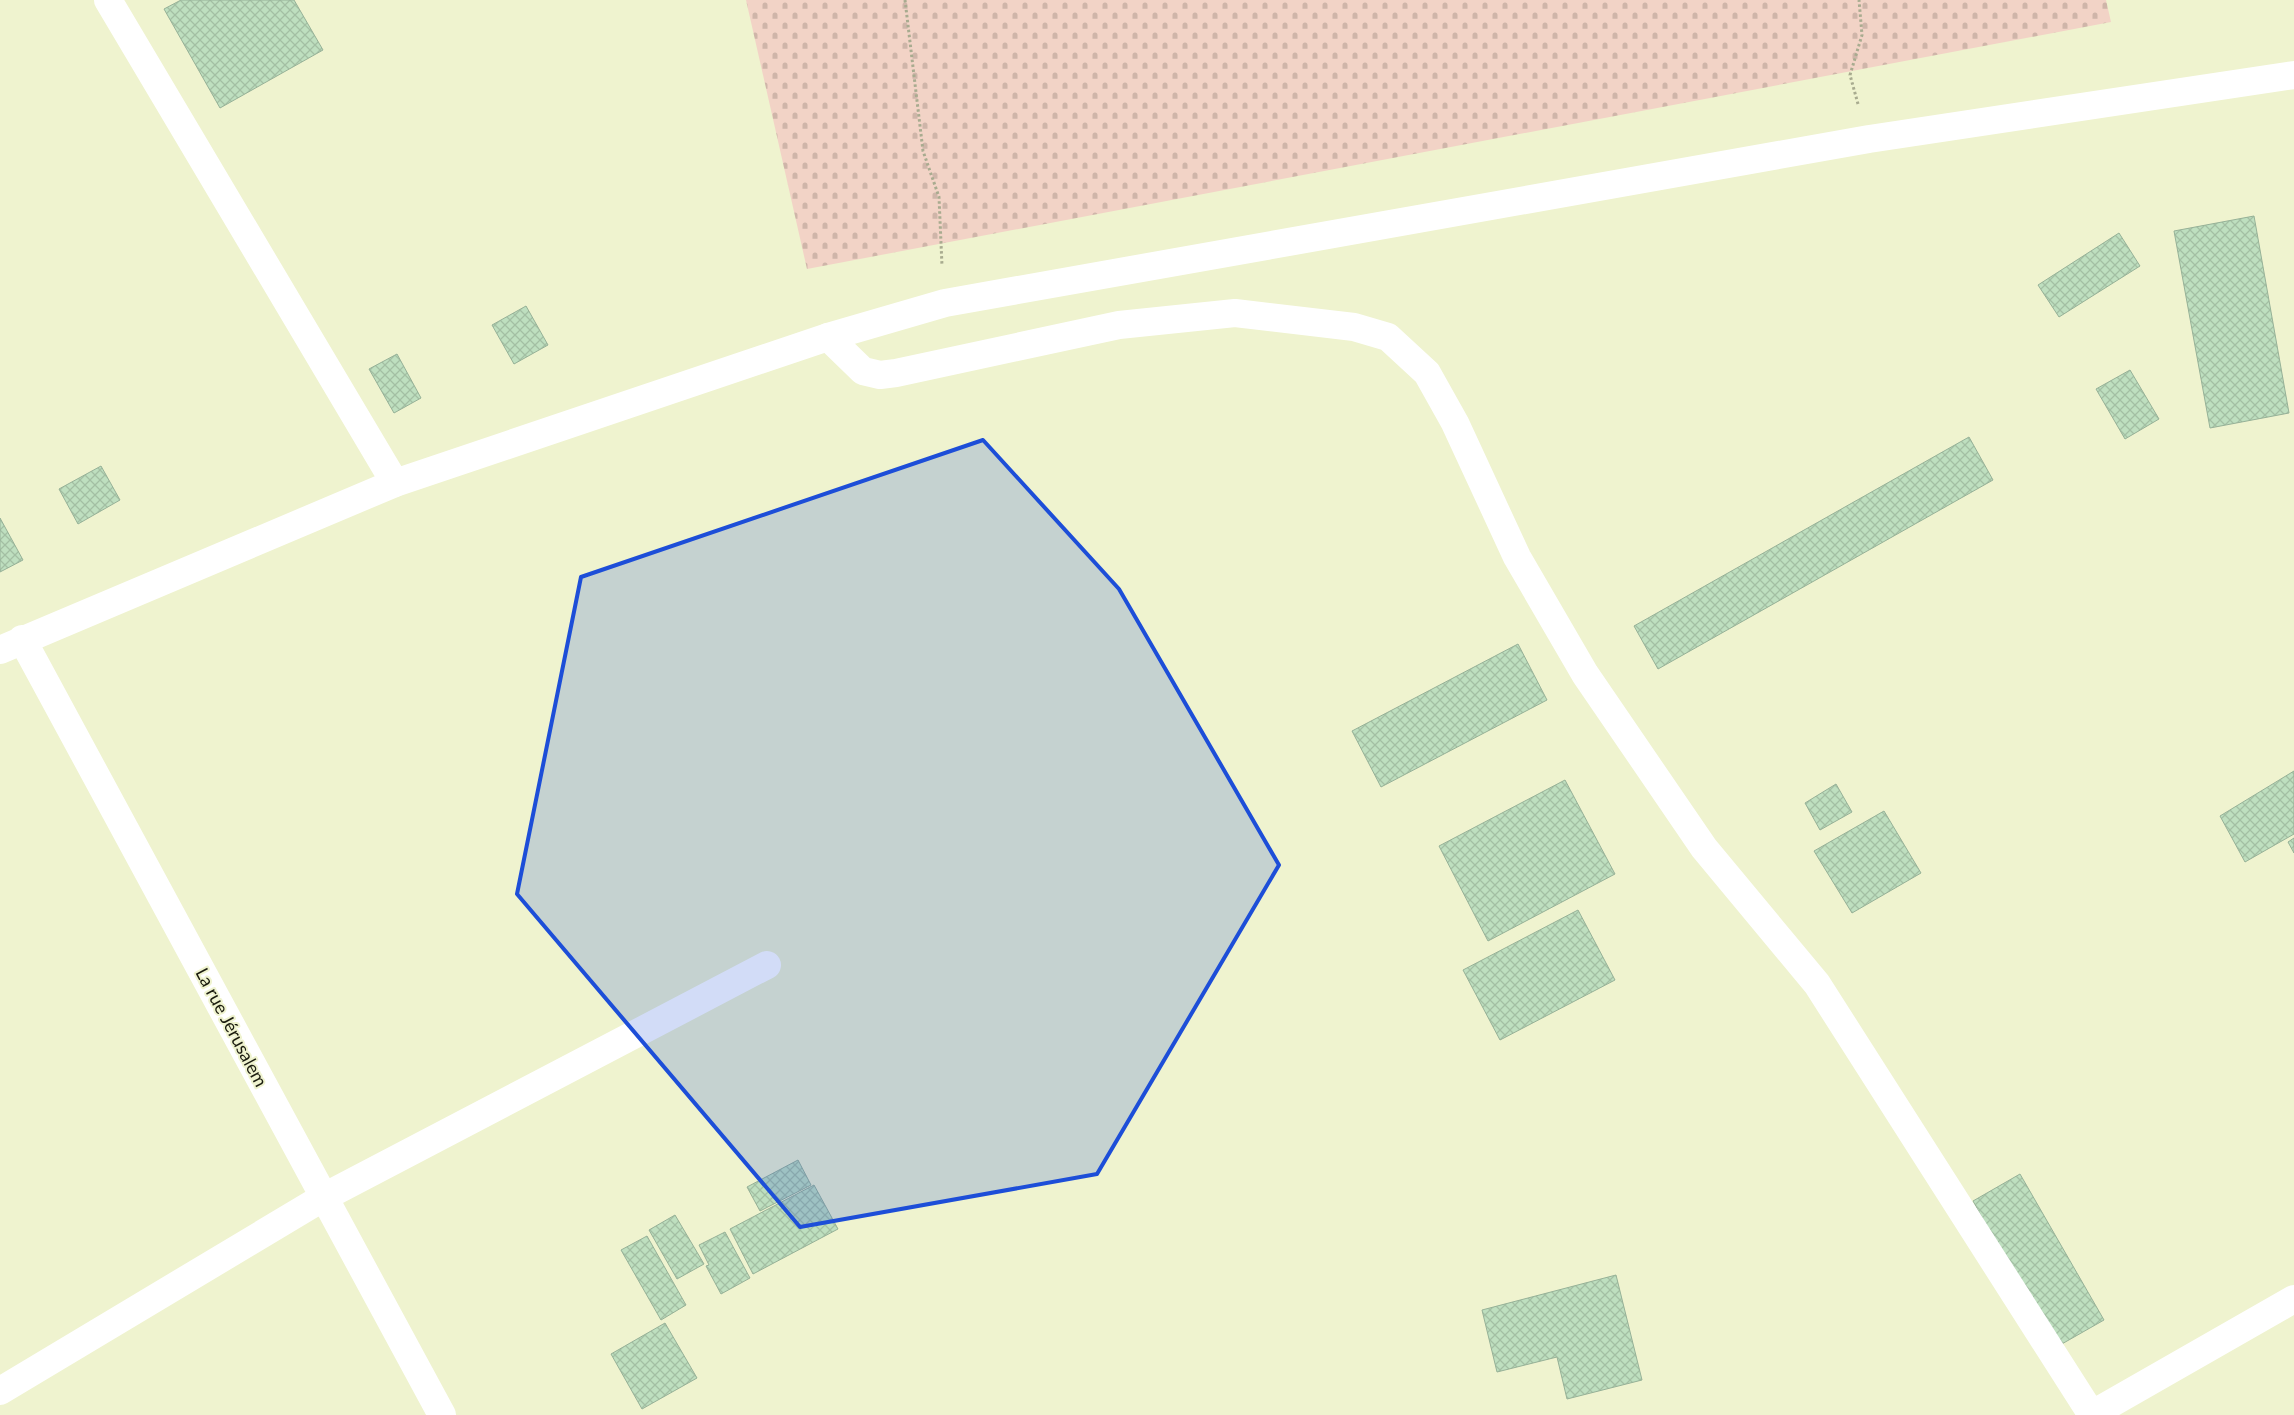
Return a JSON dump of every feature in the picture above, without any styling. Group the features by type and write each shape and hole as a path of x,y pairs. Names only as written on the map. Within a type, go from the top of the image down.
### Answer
{"street":[{"path":"108,0 395,483"},
{"path":"11,644 395,483 828,337 945,303 1869,139 2294,75"},
{"path":"828,337 863,371 880,375 1119,325 1235,313 1354,327 1388,336 1427,373 1455,423 1517,557 1585,674 1704,848 1817,984 2092,1415 2294,1299"},
{"name":"La rue Jérusalem","path":"11,644 324,1198 442,1415"},
{"path":"0,1391 324,1198 767,965"}],"path":[{"path":"905,0 923,152 938,196 945,303"},
{"path":"1859,0 1862,35 1850,75 1869,139"}],"highlighted area":[{"path":"983,440 1119,589 1279,865 1097,1174 800,1227 517,894 581,577"}],"green space":[{"path":"746,0 2106,0 2111,22 807,269"}],"building":[{"path":"181,0 294,0 323,50 220,108 164,9"},
{"path":"2254,216 2289,413 2210,428 2174,231"},
{"path":"2119,233 2140,266 2059,317 2038,285"},
{"path":"526,306 548,345 514,364 492,325"},
{"path":"397,354 421,398 394,413 369,369"},
{"path":"2130,370 2159,419 2125,439 2096,389"},
{"path":"1969,437 1993,480 1658,669 1634,626"},
{"path":"101,466 120,500 78,524 59,489"},
{"path":"0,518 23,560 0,572"},
{"path":"1518,644 1547,700 1381,787 1352,731"},
{"path":"2294,771 2294,834 2245,862 2220,816"},
{"path":"1565,780 1615,874 1488,941 1439,846"},
{"path":"1836,784 1852,812 1820,830 1805,803"},
{"path":"1884,811 1921,873 1852,913 1814,851"},
{"path":"2294,838 2294,853 2288,842"},
{"path":"1578,910 1615,980 1500,1040 1463,970"},
{"path":"798,1160 811,1185 760,1211 747,1187"},
{"path":"2020,1174 2104,1320 2053,1349 1973,1201"},
{"path":"814,1185 838,1229 753,1274 730,1229"},
{"path":"675,1215 704,1264 677,1279 649,1230"},
{"path":"725,1232 750,1278 721,1294 706,1266 709,1265 699,1245"},
{"path":"647,1236 686,1305 661,1320 621,1250"},
{"path":"1616,1275 1642,1380 1567,1399 1557,1357 1497,1372 1482,1310"},
{"path":"665,1323 697,1378 642,1409 611,1354"}]}
